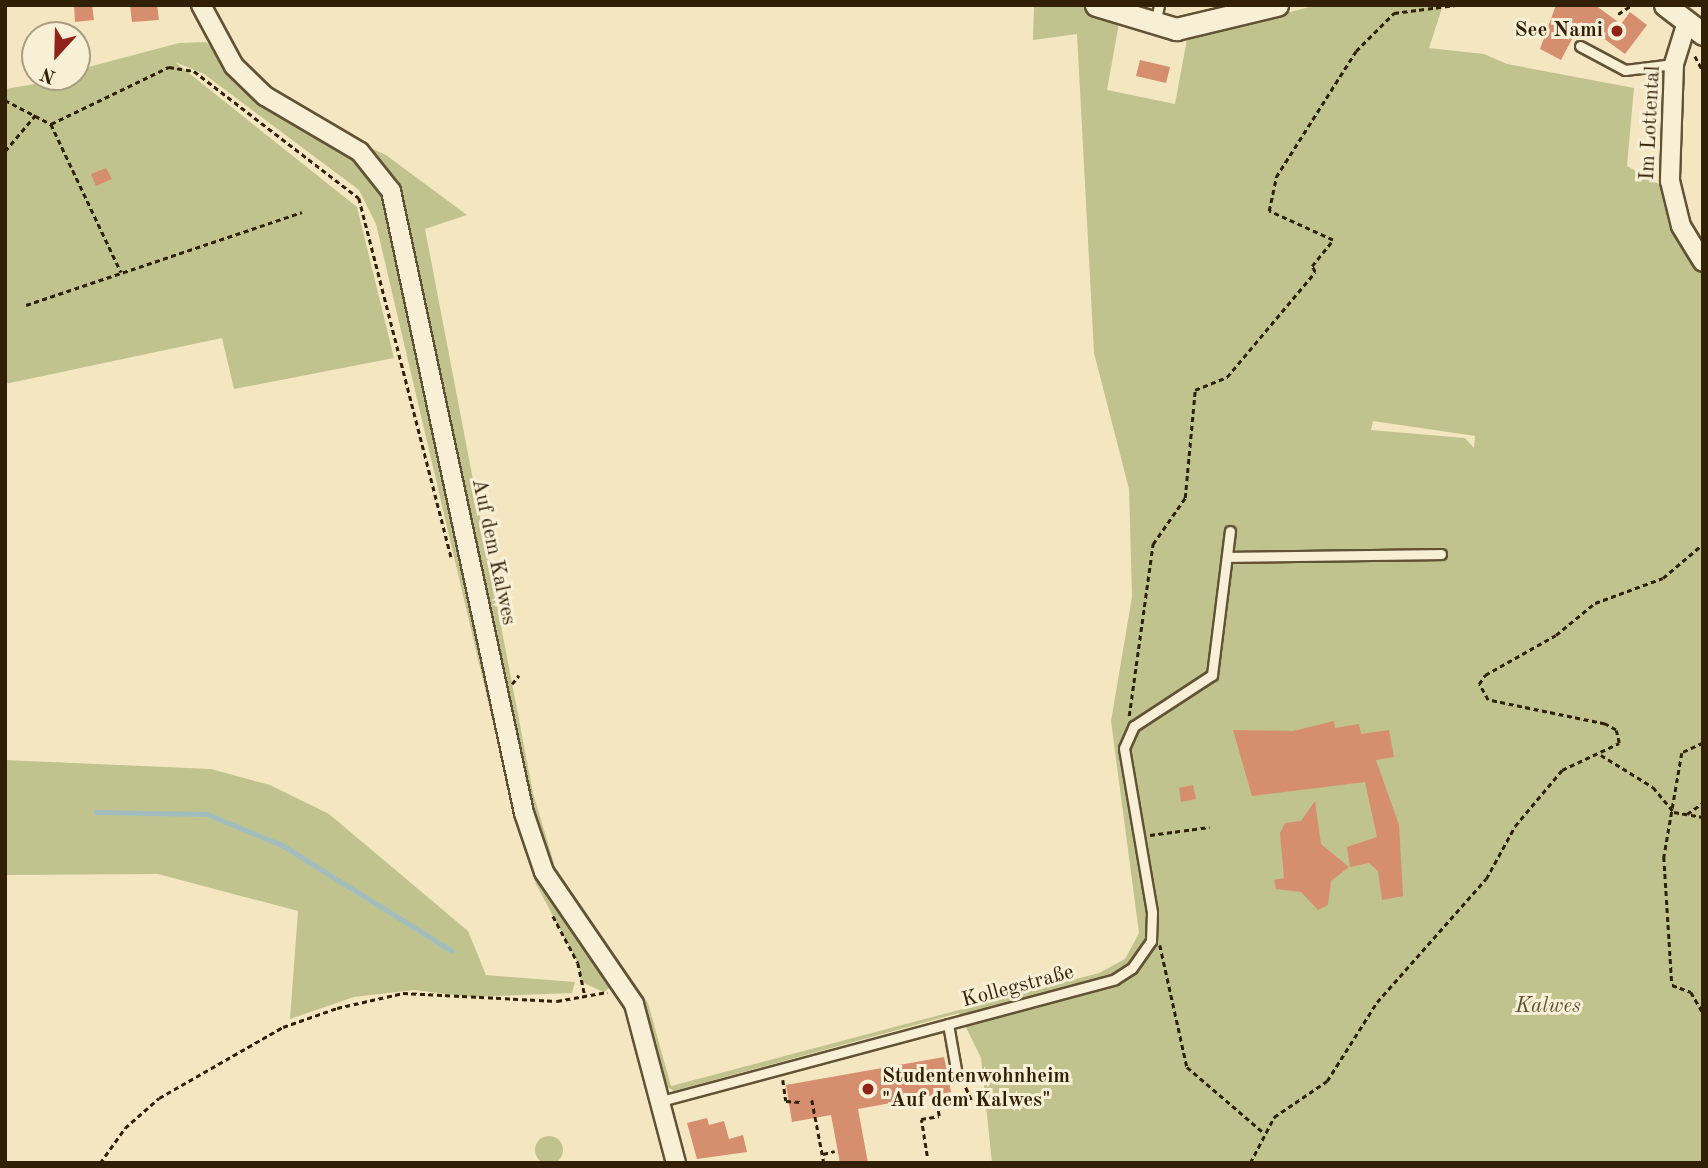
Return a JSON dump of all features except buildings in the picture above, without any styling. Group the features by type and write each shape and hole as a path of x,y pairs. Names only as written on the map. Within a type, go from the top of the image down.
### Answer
{"street":[{"name":"Auf dem Kalwes","path":"201,5 234,65 265,96 368,158 391,191 524,813 544,872 624,990 642,1023 676,1163"},
{"path":"1097,5 1157,15 1176,29 1277,5"},
{"path":"1665,5 1695,28"},
{"name":"Im Lottental","path":"1695,28 1674,64 1672,203 1703,262"}],"lane":[{"path":"1580,46 1625,71 1674,64"},
{"path":"1151,941 1127,738 1138,723 1212,675 1230,531"},
{"path":"1227,557 1441,554"},
{"name":"Kollegstraße","path":"662,1101 1115,979 1132,968 1151,941"},
{"path":"948,1024 957,1075"}],"path":[{"path":"1127,738 1153,544 1185,498 1195,390 1227,377 1315,272 1312,266 1333,240 1269,211 1276,177 1356,51 1394,13 1455,5"},
{"path":"1618,14 1632,5"},
{"path":"51,124 169,67 194,71 359,198 455,572"},
{"path":"5,100 37,113 51,124 121,272"},
{"path":"5,151 18,143 37,113"},
{"path":"26,305 302,212"},
{"path":"1250,1163 1274,1117 1327,1081 1377,1003 1486,878 1515,826 1562,770 1601,755 1619,743 1616,730 1580,717 1505,707 1488,701 1479,684 1595,603 1663,578 1703,544"},
{"path":"1703,743 1682,753 1674,812 1664,856 1672,985 1691,992 1703,1013"},
{"path":"1601,755 1653,787 1674,812 1703,817"},
{"path":"1686,814 1703,803"},
{"path":"1139,837 1209,827"},
{"path":"548,908 578,963 585,996"},
{"path":"1151,941 1164,947 1187,1067 1264,1133"},
{"path":"100,1163 159,1098 283,1027 337,1008 403,993 470,1000 585,996 624,990"},
{"path":"780,1070 786,1101 800,1102"},
{"path":"927,1156 921,1119 939,1116 937,1105 971,1100 957,1075"},
{"path":"812,1100 824,1163"},
{"path":"822,1154 835,1151"},
{"path":"1696,1163 1703,1161"}],"green space":[{"name":"Kalwes","path":"1034,5 1080,5 1119,23 1107,90 1175,104 1187,39 1317,5 1443,5 1429,48 1484,54 1507,64 1634,88 1627,166 1664,187 1668,222 1688,251 1703,253 1703,1163 992,1163 981,1058 959,1013 674,1091 662,1084 646,1005 629,985 550,868 528,798 398,191 381,162 314,122 386,155 467,215 425,229 533,793 555,867 648,1003 671,1086 1099,973 1125,959 1139,933 1111,721 1132,597 1129,489 1094,353 1077,34 1033,40","holes":["1373,421 1475,436 1474,448 1465,438 1371,430"]},
{"path":"206,42 276,113 362,162 388,199 519,816 613,985 604,992 581,982 578,963 536,884 519,834 376,224 359,190 204,74 175,62 357,207 394,358 234,389 222,338 5,384 5,89 21,86 21,91 91,91 91,66 179,43"},
{"path":"5,760 211,769 270,785 329,814 468,931 486,975 575,982 572,993 471,997 414,990 354,997 290,1019 298,911 158,874 5,875"},
{"path":"549,1136 559,1140 563,1150 559,1160 549,1164 539,1160 535,1150 539,1140"}],"waterway":[{"path":"96,812 207,814 282,845 452,951"}],"place":[{"name":"See Nami","path":"1617,31"},
{"name":"Studentenwohnheim \"Auf dem Kalwes\"","path":"868,1089"}]}
